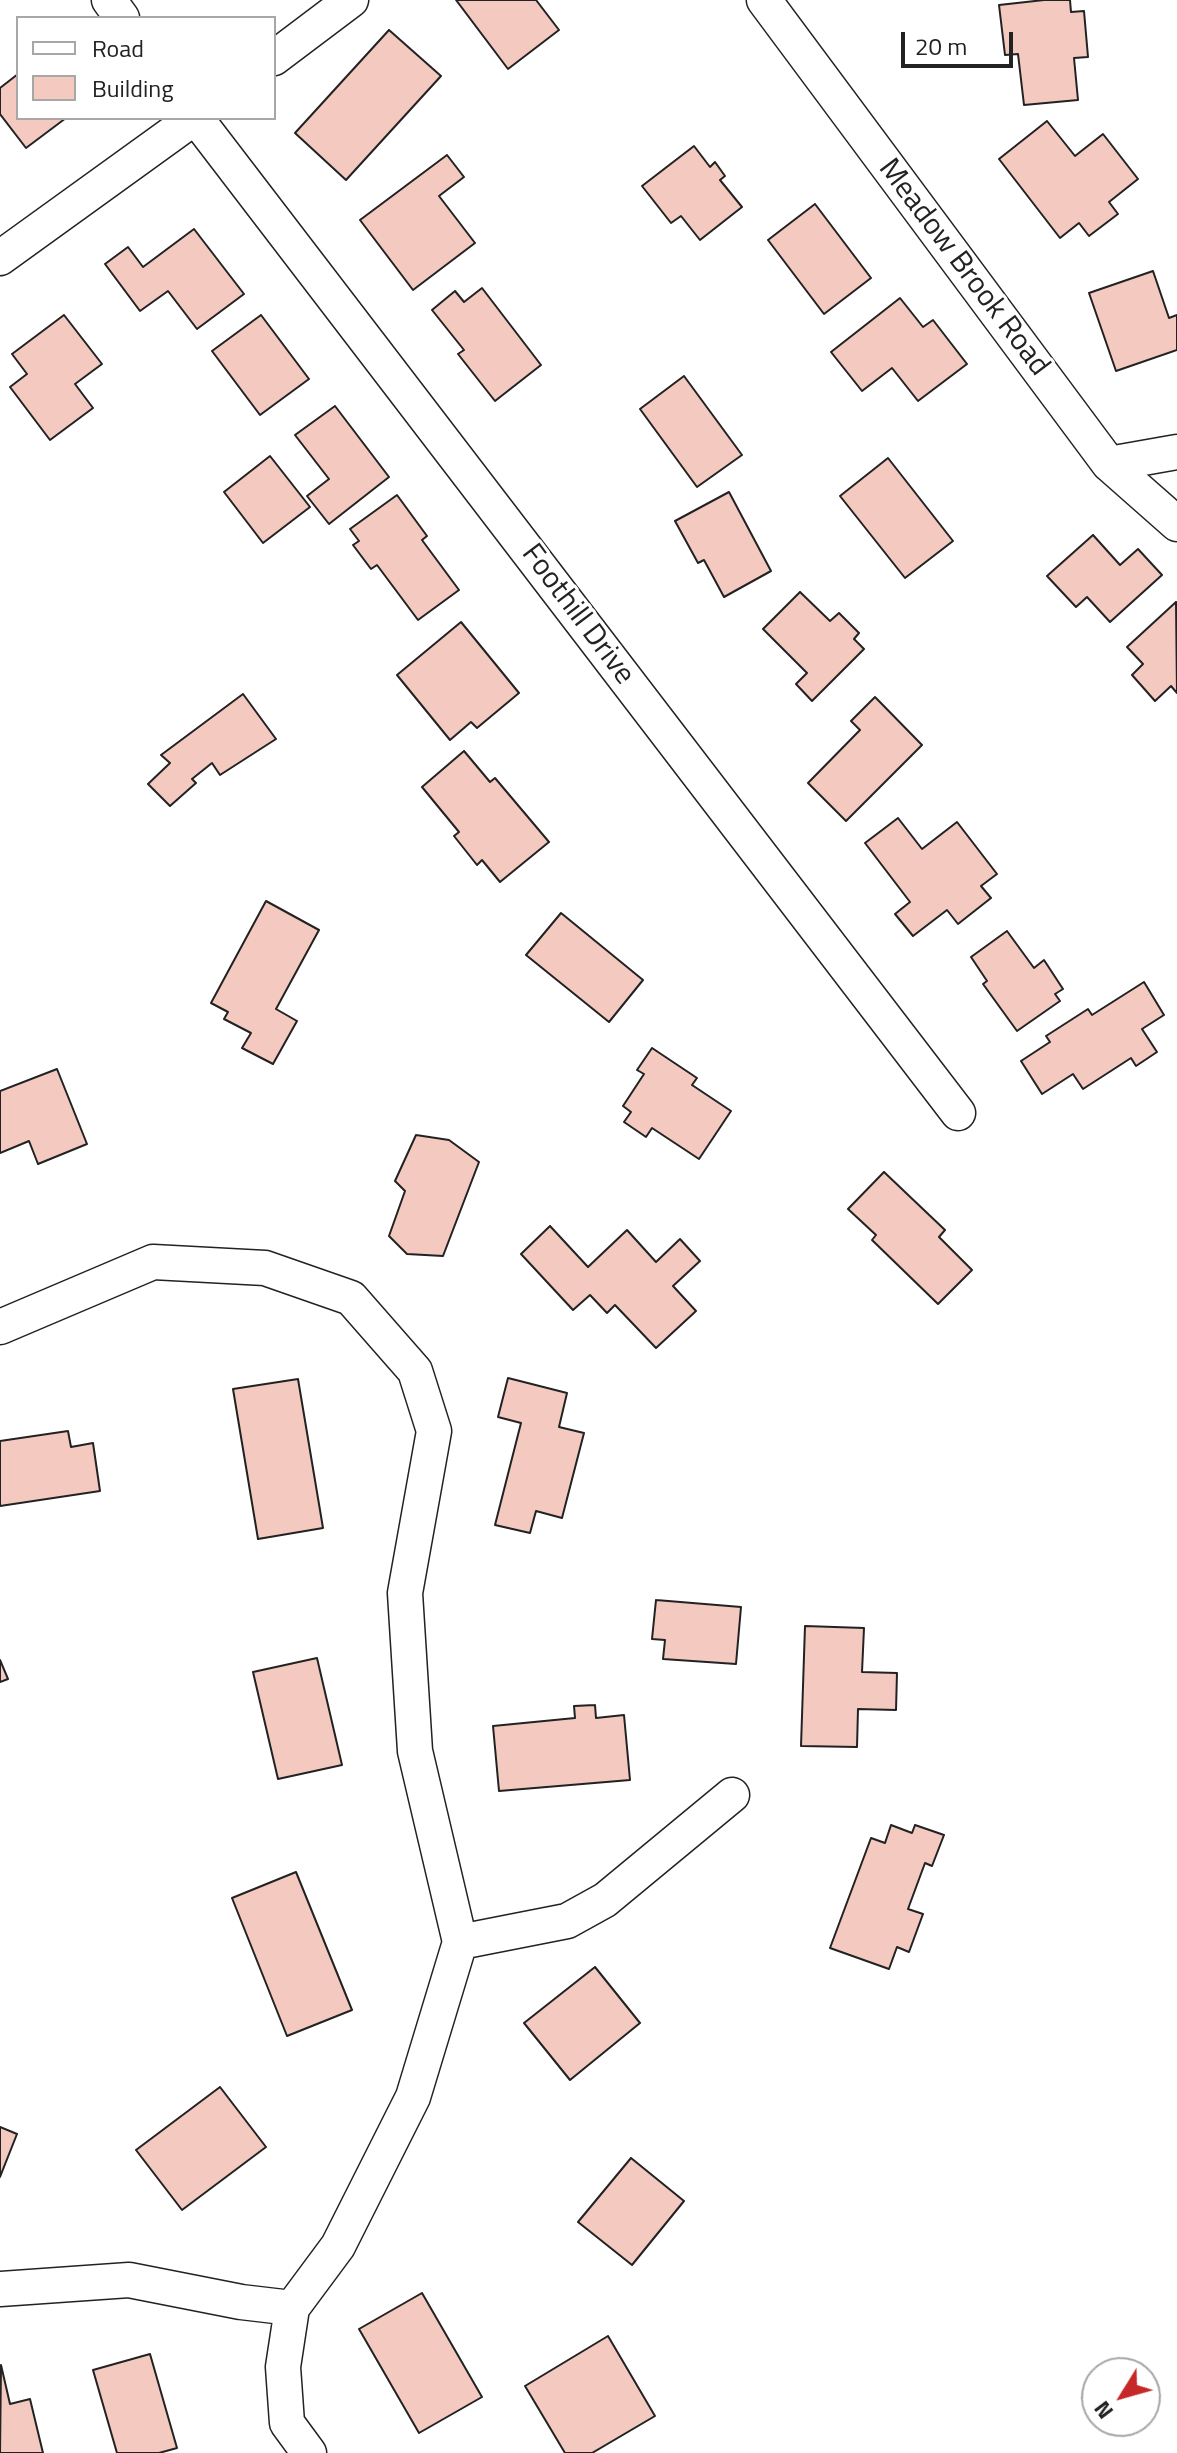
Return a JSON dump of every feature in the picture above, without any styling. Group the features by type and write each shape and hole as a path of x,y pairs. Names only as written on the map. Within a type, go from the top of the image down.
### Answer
{"street":[{"path":"276,56 351,0"},
{"name":"Meadow Brook Road","path":"764,0 1109,464 1177,524"},
{"path":"0,258 192,120"},
{"name":"Foothill Drive","path":"197,120 958,1113"},
{"path":"1109,464 1177,452"},
{"path":"0,1327 15,1318 153,1262 265,1268 351,1298 415,1371 434,1431 405,1593 415,1751 460,1942 413,2097 338,2246 292,2308 283,2367 287,2423 309,2453"},
{"path":"460,1942 567,1921 605,1900 732,1795"},
{"path":"0,2289 129,2280 241,2302 292,2308"}],"building":[{"path":"456,0 536,0 559,30 508,69"},
{"path":"1070,0 1071,12 1084,11 1088,57 1074,58 1078,100 1024,105 1018,54 1005,55 999,5"},
{"path":"389,30 441,76 346,180 295,133"},
{"path":"16,76 16,120 63,120 26,148 0,114 0,88"},
{"path":"1047,121 1075,156 1103,134 1138,179 1109,202 1118,214 1089,236 1079,223 1060,238 999,159"},
{"path":"694,146 710,167 715,162 725,176 720,180 742,207 700,240 681,216 671,223 642,186"},
{"path":"447,155 464,177 439,196 475,243 413,290 360,220"},
{"path":"815,204 871,278 824,314 768,240"},
{"path":"194,229 244,294 197,329 168,291 140,311 105,264 128,247 143,267"},
{"path":"1153,271 1169,318 1177,315 1177,350 1116,371 1089,293"},
{"path":"482,288 541,365 495,401 458,354 464,350 432,310 455,291 464,302"},
{"path":"900,298 923,327 933,320 967,364 918,401 892,368 862,391 831,352"},
{"path":"64,315 102,364 75,384 93,408 50,440 10,387 27,374 12,354"},
{"path":"261,315 309,379 260,415 212,351"},
{"path":"684,376 742,455 697,487 640,409"},
{"path":"335,406 389,477 329,524 307,496 329,479 295,435"},
{"path":"270,456 310,507 263,543 224,492"},
{"path":"888,458 953,541 905,578 840,496"},
{"path":"729,492 771,571 724,597 704,560 698,563 675,521"},
{"path":"397,495 427,536 422,540 459,590 418,620 377,565 371,569 353,545 359,541 350,529"},
{"path":"1093,535 1120,565 1138,549 1162,575 1110,622 1087,597 1076,607 1047,576"},
{"path":"800,592 830,621 839,613 859,633 854,639 864,649 812,701 796,684 807,673 763,629"},
{"path":"1176,602 1177,693 1171,686 1155,701 1132,675 1143,664 1127,647"},
{"path":"461,622 519,693 477,728 471,722 450,740 397,675"},
{"path":"243,694 276,739 220,775 212,763 192,779 196,783 170,806 148,784 170,763 161,755"},
{"path":"875,697 922,745 846,821 808,783 860,730 851,721"},
{"path":"464,751 490,782 495,778 549,842 500,882 482,860 477,865 454,836 459,832 422,787"},
{"path":"898,818 922,849 957,822 997,874 981,886 991,898 958,924 947,910 913,936 895,914 910,902 865,843"},
{"path":"266,901 319,930 276,1009 297,1021 273,1064 242,1048 251,1033 224,1019 228,1012 211,1003"},
{"path":"561,913 643,980 609,1022 526,955"},
{"path":"1007,931 1034,968 1044,960 1063,989 1055,994 1060,1001 1017,1031 983,984 987,981 971,957"},
{"path":"1144,982 1164,1015 1142,1029 1157,1052 1136,1066 1131,1058 1083,1089 1073,1074 1042,1094 1021,1061 1050,1042 1046,1036 1088,1009 1092,1015"},
{"path":"652,1048 697,1078 692,1085 731,1111 699,1159 652,1128 646,1137 624,1122 631,1112 623,1106 644,1074 637,1070"},
{"path":"57,1069 87,1144 38,1164 29,1141 0,1153 0,1091"},
{"path":"416,1135 449,1140 479,1162 443,1256 407,1254 389,1236 405,1191 395,1181"},
{"path":"884,1172 945,1230 939,1237 972,1270 938,1304 872,1240 876,1235 848,1209"},
{"path":"550,1226 588,1267 627,1230 656,1262 680,1239 700,1261 673,1286 696,1311 656,1348 615,1305 607,1313 590,1295 573,1310 521,1254"},
{"path":"508,1378 567,1393 559,1427 584,1433 562,1518 536,1511 530,1533 495,1525 521,1423 498,1417"},
{"path":"298,1379 323,1528 258,1539 233,1389"},
{"path":"68,1431 71,1447 93,1443 100,1491 0,1506 0,1441"},
{"path":"656,1600 741,1607 736,1664 663,1659 665,1640 652,1639"},
{"path":"805,1626 864,1628 862,1672 897,1673 896,1710 858,1709 857,1747 801,1746"},
{"path":"317,1658 342,1765 278,1779 253,1672"},
{"path":"0,1660 8,1679 0,1682"},
{"path":"595,1705 596,1718 624,1715 630,1780 499,1791 493,1726 575,1718 574,1706"},
{"path":"891,1825 912,1833 915,1825 944,1835 932,1866 925,1863 908,1909 923,1914 909,1952 897,1947 889,1969 830,1948 871,1838 885,1843"},
{"path":"296,1872 352,2010 287,2036 232,1898"},
{"path":"595,1967 640,2023 570,2080 524,2023"},
{"path":"220,2087 266,2147 182,2210 136,2150"},
{"path":"0,2127 17,2134 0,2177"},
{"path":"631,2158 684,2201 632,2265 578,2222"},
{"path":"422,2293 482,2397 419,2433 359,2329"},
{"path":"608,2336 655,2416 592,2453 565,2453 525,2386"},
{"path":"150,2354 177,2448 159,2453 117,2453 93,2370"},
{"path":"1,2365 10,2404 30,2399 43,2453 0,2453"}]}
